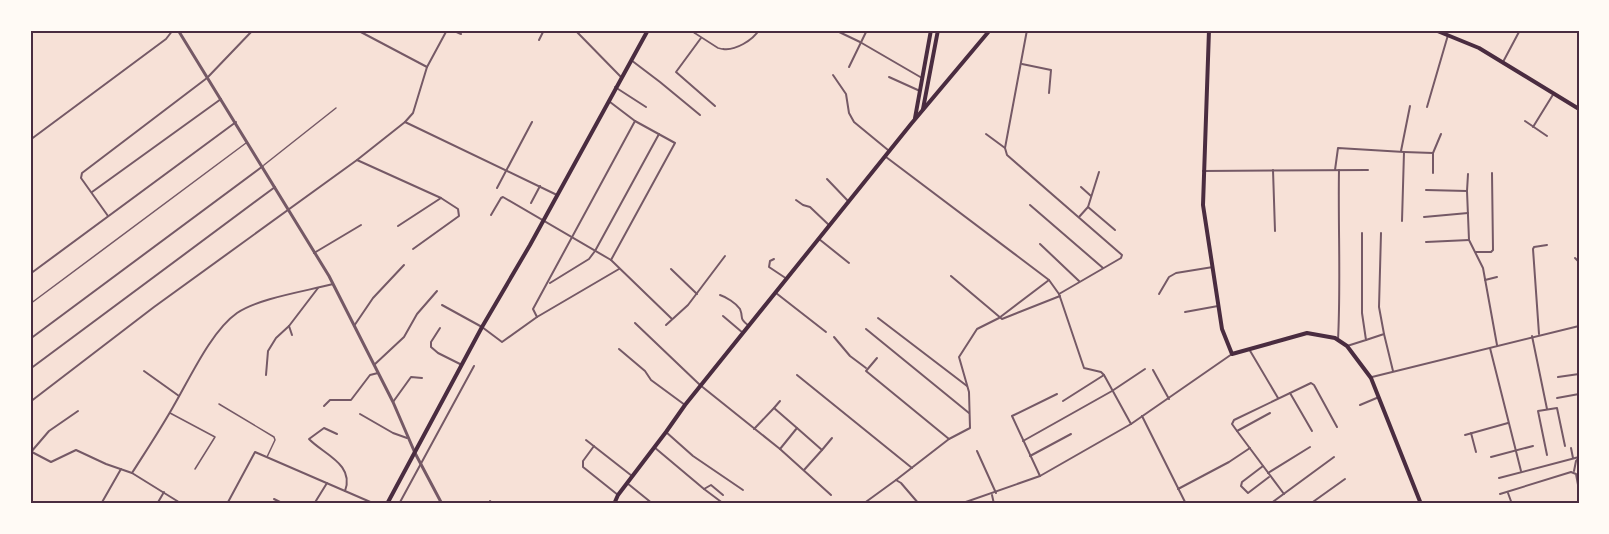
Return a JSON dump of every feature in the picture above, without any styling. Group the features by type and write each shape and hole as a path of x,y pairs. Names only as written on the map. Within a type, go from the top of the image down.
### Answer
{"main road":[{"path":"914,121 931,30"},
{"path":"923,110 938,30"},
{"path":"614,504 618,495 700,386 990,30"},
{"path":"1209,30 1203,205 1222,329 1232,354 1307,333 1327,336 1347,346 1371,378 1421,504"},
{"path":"1435,30 1479,48 1579,109"},
{"path":"387,504 482,327 647,32"},
{"path":"920,92 936,94"}],"street":[{"path":"30,140 166,39 172,30"},
{"path":"178,30 248,141 333,284 393,402 414,453 422,463 442,504"},
{"path":"108,216 80,175 207,78 253,30"},
{"path":"357,30 427,67"},
{"path":"30,402 154,307 357,160 405,122 413,113 427,67 447,30"},
{"path":"453,30 461,34"},
{"path":"540,40 544,30"},
{"path":"575,30 621,77"},
{"path":"640,30 647,32"},
{"path":"723,49 728,50 748,40 759,30"},
{"path":"835,30 922,78"},
{"path":"849,67 867,30"},
{"path":"1005,148 1027,30"},
{"path":"1503,62 1520,30"},
{"path":"1427,107 1448,35"},
{"path":"701,38 676,72 716,105"},
{"path":"631,60 700,115"},
{"path":"1022,64 1051,70 1049,93"},
{"path":"833,75 846,94 849,113 854,122 890,152"},
{"path":"889,77 920,92"},
{"path":"615,87 646,107"},
{"path":"1533,127 1554,93"},
{"path":"91,193 221,99"},
{"path":"609,101 635,120 675,143 611,260"},
{"path":"1402,221 1402,152 1410,106"},
{"path":"537,317 533,311 635,120"},
{"path":"405,122 557,195"},
{"path":"497,188 532,122"},
{"path":"1525,122 1547,136"},
{"path":"30,274 236,123"},
{"path":"547,284 589,259 595,251 659,134"},
{"path":"951,276 999,318 1005,318 1060,295 1079,281 1121,258 1122,255 1012,160 1005,148 986,134"},
{"path":"1433,173 1433,153 1441,134"},
{"path":"1338,340 1340,288 1338,148 1433,153"},
{"path":"886,157 1049,280 1060,295 1084,368 1101,372 1104,375 1131,424"},
{"path":"357,160 456,206 460,215 413,249"},
{"path":"30,339 263,166"},
{"path":"1273,170 1275,231"},
{"path":"1203,171 1368,170"},
{"path":"1079,217 1088,207 1099,172"},
{"path":"1476,252 1493,250 1492,173"},
{"path":"1468,174 1469,240 1476,252 1485,280 1497,345"},
{"path":"827,179 849,202"},
{"path":"531,203 540,186"},
{"path":"30,369 275,187"},
{"path":"1081,187 1091,196"},
{"path":"1426,190 1467,191"},
{"path":"491,215 502,197 544,219 611,260 672,320"},
{"path":"398,226 441,198"},
{"path":"796,200 811,207 830,226"},
{"path":"1030,205 1103,268"},
{"path":"1088,207 1114,230"},
{"path":"1424,217 1468,213"},
{"path":"315,253 361,225"},
{"path":"1362,233 1362,313 1366,340"},
{"path":"1381,233 1379,307 1393,371"},
{"path":"819,239 849,263"},
{"path":"1426,242 1469,240"},
{"path":"1040,244 1079,281"},
{"path":"1539,334 1533,249 1547,245"},
{"path":"666,325 697,294 725,256"},
{"path":"1575,258 1579,262"},
{"path":"774,259 770,261 769,267 787,279"},
{"path":"354,326 373,298 404,265"},
{"path":"1159,294 1170,277 1176,273 1213,267"},
{"path":"442,305 482,327 502,342 537,317 619,269"},
{"path":"670,269 697,294"},
{"path":"1485,280 1497,277"},
{"path":"863,504 949,439 970,428 967,386 959,354 977,329 999,318 1049,280"},
{"path":"132,473 205,352 236,314 246,308 274,299 333,284"},
{"path":"266,375 268,351 282,330 289,326 318,288"},
{"path":"374,365 404,337 417,314 437,291"},
{"path":"776,293 826,332"},
{"path":"720,295 728,298 738,308 741,319 749,326"},
{"path":"1185,312 1218,306"},
{"path":"723,316 743,333"},
{"path":"878,318 967,386"},
{"path":"635,323 700,386 780,449 831,495"},
{"path":"289,326 292,335"},
{"path":"1371,378 1539,334 1579,326"},
{"path":"440,328 430,343 431,346 438,353 462,365"},
{"path":"866,329 969,413"},
{"path":"1347,346 1384,334"},
{"path":"1532,336 1547,409"},
{"path":"834,337 850,356 867,369 866,371 949,439"},
{"path":"1490,348 1521,471"},
{"path":"619,349 645,371 651,380 685,405"},
{"path":"1249,349 1278,398"},
{"path":"960,504 1040,476 1131,424 1232,354"},
{"path":"867,369 878,358"},
{"path":"399,504 474,366"},
{"path":"1023,441 1112,391 1145,369"},
{"path":"144,370 180,396"},
{"path":"1153,370 1169,399"},
{"path":"324,406 330,400 351,400 370,375 378,373"},
{"path":"1558,377 1579,374"},
{"path":"797,375 912,468"},
{"path":"1063,401 1104,375"},
{"path":"393,402 411,377 422,378"},
{"path":"1284,494 1232,423 1234,420 1311,382 1336,426"},
{"path":"1290,393 1312,431"},
{"path":"1040,476 1012,416 1057,394"},
{"path":"1557,398 1579,394"},
{"path":"1360,405 1379,397"},
{"path":"754,429 780,401"},
{"path":"1547,454 1538,411 1556,407 1558,409 1565,446"},
{"path":"774,408 822,450"},
{"path":"78,411 49,431 31,451 51,462 76,450 132,473 182,504"},
{"path":"1238,430 1270,413"},
{"path":"360,414 393,433 410,439"},
{"path":"1142,416 1186,504"},
{"path":"1465,435 1508,423"},
{"path":"337,434 324,428 309,439 342,465 346,479 345,491"},
{"path":"780,449 797,428"},
{"path":"666,432 693,456 743,490"},
{"path":"1471,433 1476,452"},
{"path":"1030,456 1071,434"},
{"path":"804,470 832,438"},
{"path":"586,440 632,476"},
{"path":"594,446 584,461 583,467 618,495"},
{"path":"1491,457 1533,446"},
{"path":"654,447 724,504"},
{"path":"1263,466 1242,482 1241,486 1246,493 1269,474 1311,447"},
{"path":"1178,489 1250,448"},
{"path":"1571,448 1573,458"},
{"path":"227,504 255,452 375,504"},
{"path":"977,452 996,493"},
{"path":"1270,504 1334,457"},
{"path":"1499,478 1579,457"},
{"path":"1579,457 1574,472 1579,490"},
{"path":"101,504 121,469"},
{"path":"1500,494 1574,472"},
{"path":"1310,504 1345,479"},
{"path":"896,480 919,504"},
{"path":"314,504 327,483"},
{"path":"627,483 653,504"},
{"path":"704,489 711,485 723,495"},
{"path":"158,504 164,492"},
{"path":"1508,493 1512,504"},
{"path":"992,494 994,504"},
{"path":"274,499 284,504"},
{"path":"490,501 493,504"}],"lane":[{"path":"690,30 723,49"},
{"path":"263,166 336,108"},
{"path":"30,304 248,141"},
{"path":"219,404 274,437 275,440 267,457"},
{"path":"170,413 215,437 195,469"}]}
